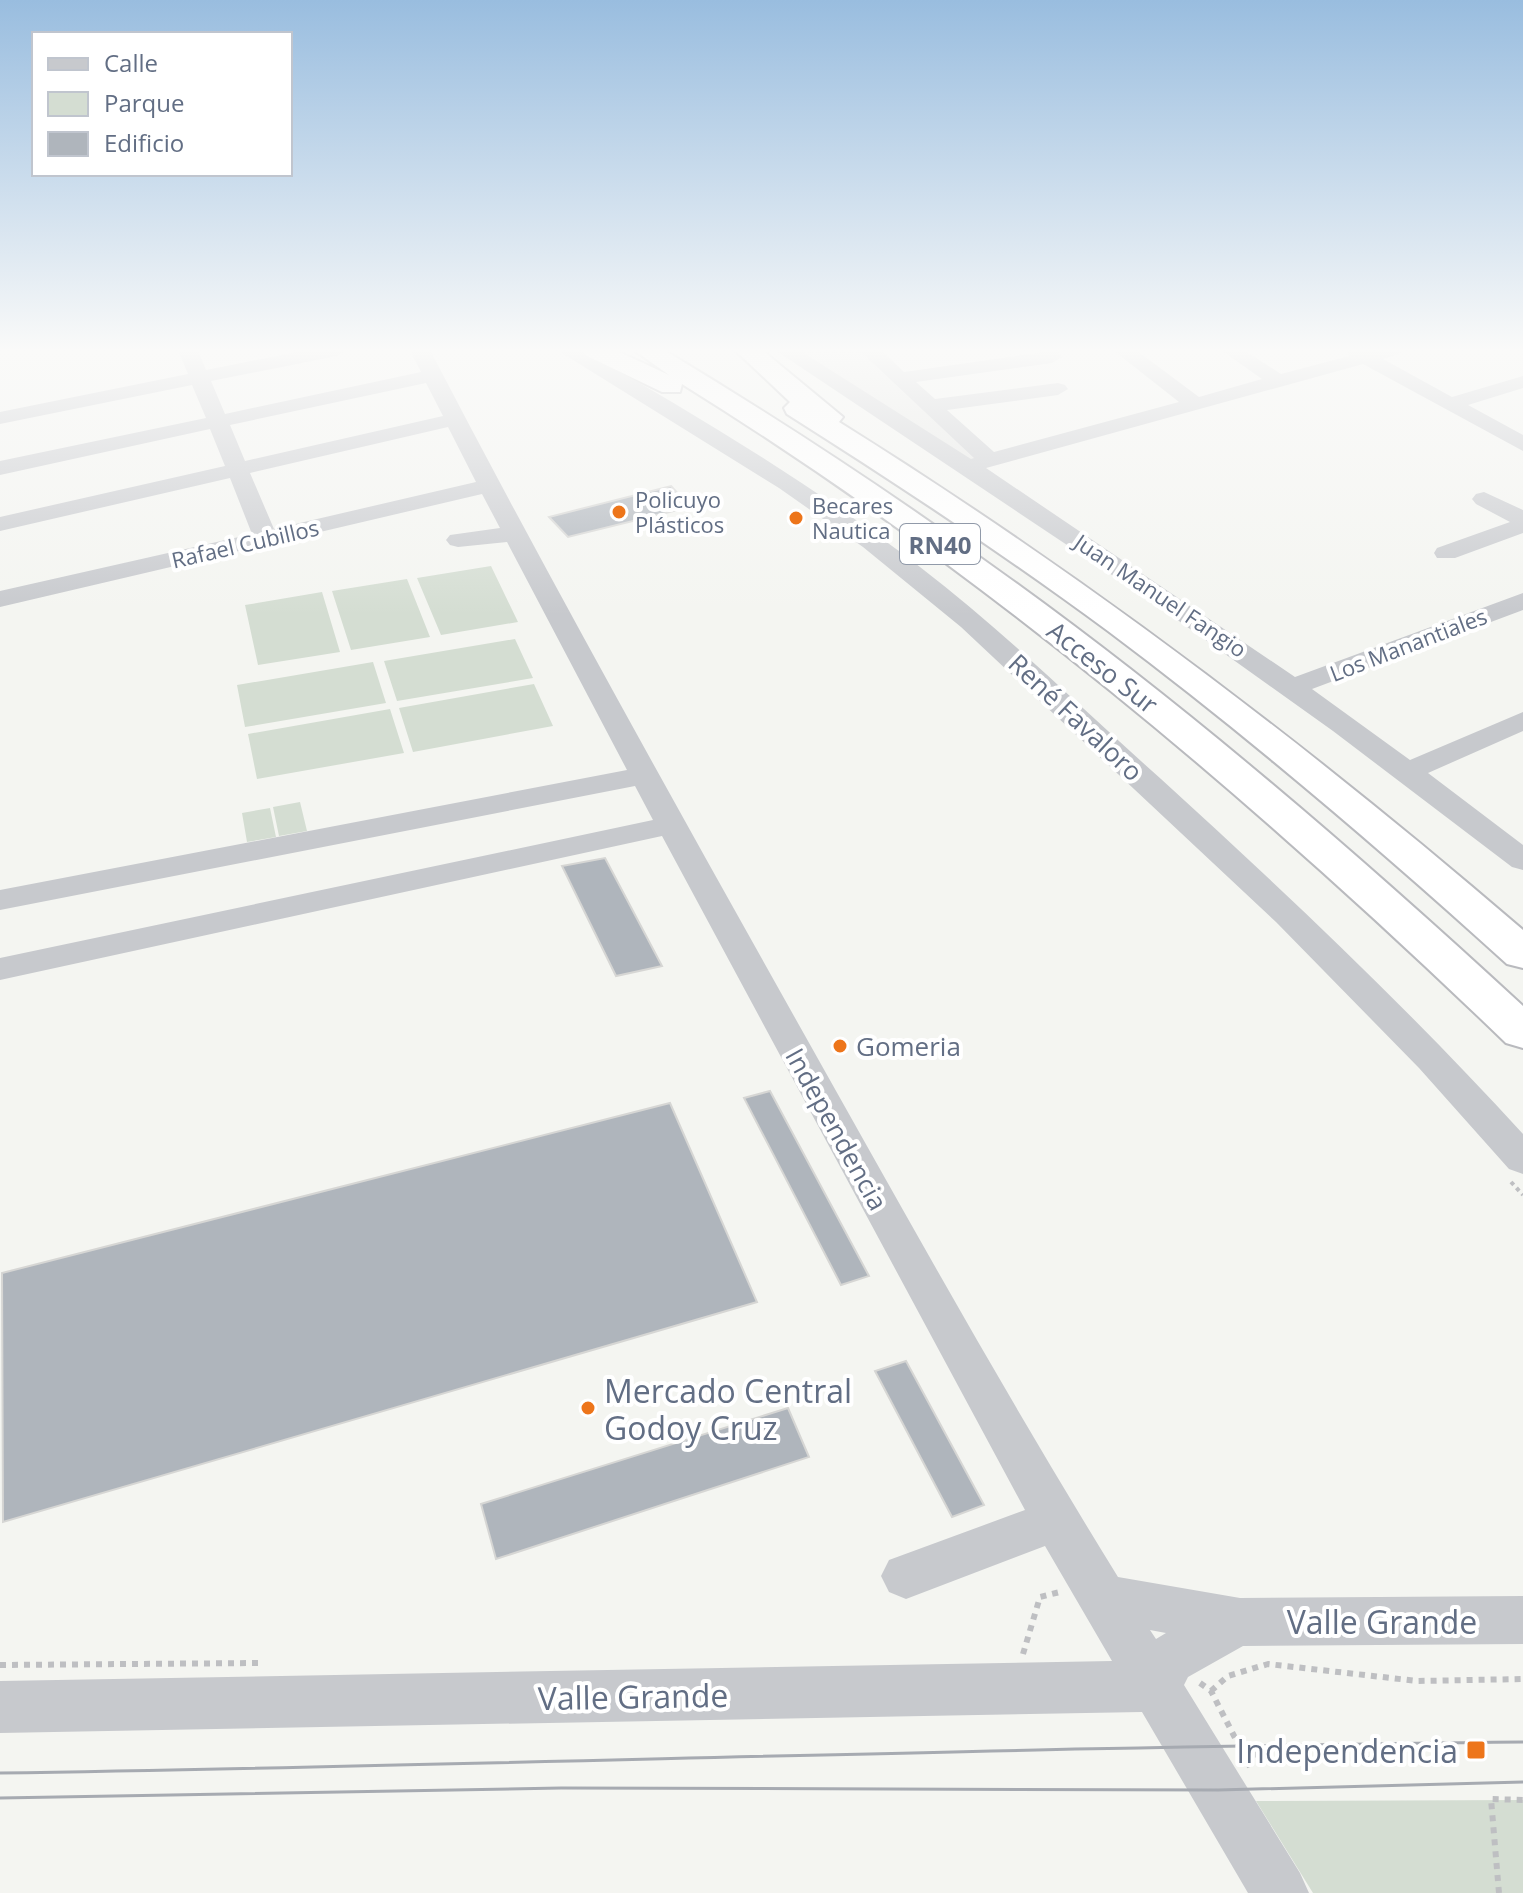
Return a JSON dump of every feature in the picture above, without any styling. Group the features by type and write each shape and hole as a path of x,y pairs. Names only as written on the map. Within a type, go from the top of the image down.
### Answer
{"highway":[{"path":"769,438 823,471 1217,760"},
{"name":"Acceso Sur","path":"788,438 904,517 1134,689 1423,936 1523,1032"},
{"name":"Acceso Sur","path":"862,438 989,521 1033,562 1231,708 1523,954"}],"street":[{"path":"0,468 137,438"},
{"path":"224,438 266,538"},
{"path":"0,524 371,438"},
{"name":"Independencia","path":"466,438 671,825 1056,1520 1280,1893"},
{"name":"René Favaloro","path":"718,438 826,508 998,644 1255,881 1459,1087 1523,1159"},
{"name":"Juan Manuel Fangio","path":"937,438 979,463 1293,687 1409,771 1523,860"},
{"path":"959,438 979,463 1067,438"},
{"name":"Rafael Cubillos","path":"0,599 489,486"},
{"path":"1484,499 1523,519"},
{"path":"1446,553 1523,525"},
{"path":"458,540 515,534"},
{"name":"Los Manantiales","path":"1293,687 1523,601"},
{"path":"1409,771 1523,721"},
{"path":"0,900 592,788 644,775"},
{"path":"0,969 671,825"},
{"path":"906,1576 1056,1520"},
{"name":"Valle Grande","path":"1100,1591 1254,1636"},
{"name":"Valle Grande","path":"0,1707 1158,1686 1169,1660 1195,1643 1254,1636 1523,1620"}],"path":[{"path":"1019,1669 1040,1597 1100,1591"},
{"path":"1211,1691 1228,1676 1254,1636 1417,1681 1523,1679"},
{"path":"0,1665 262,1663"},
{"path":"1243,1754 1393,1760"},
{"path":"1499,1893 1491,1799 1523,1800"}],"shaded area":[{"path":"925,438 965,438 989,460 969,466"}],"green space":[{"path":"491,566 518,622 441,635 417,578"},
{"path":"407,579 430,637 351,650 332,591"},
{"path":"322,592 340,652 258,665 245,605"},
{"path":"515,639 533,678 397,701 384,661"},
{"path":"373,662 386,703 245,727 237,685"},
{"path":"534,684 553,726 413,752 399,708"},
{"path":"390,709 404,753 257,779 248,734"},
{"path":"300,802 307,831 279,836 273,807"},
{"path":"270,808 276,837 247,842 242,813"},
{"path":"1523,1800 1523,1893 1313,1893 1256,1801"}],"building":[{"name":"Policuyo Plásticos","path":"671,486 690,507 568,537 549,517"},
{"path":"605,858 662,966 616,976 562,866"},
{"path":"770,1091 869,1276 841,1285 744,1098"},
{"path":"670,1103 757,1302 3,1522 2,1273"},
{"path":"906,1361 984,1505 952,1517 875,1371"},
{"path":"788,1408 809,1457 496,1559 481,1504"}],"tram line":[{"path":"0,1773 1523,1742"},
{"path":"0,1798 561,1788 1218,1790 1523,1782"}],"place":[{"name":"Policuyo Plásticos","path":"619,512"},
{"name":"Becares Nautica","path":"796,518"},
{"name":"Gomeria","path":"840,1046"},
{"name":"Mercado Central Godoy Cruz","path":"588,1408"},
{"name":"Independencia","path":"1476,1750"}]}
